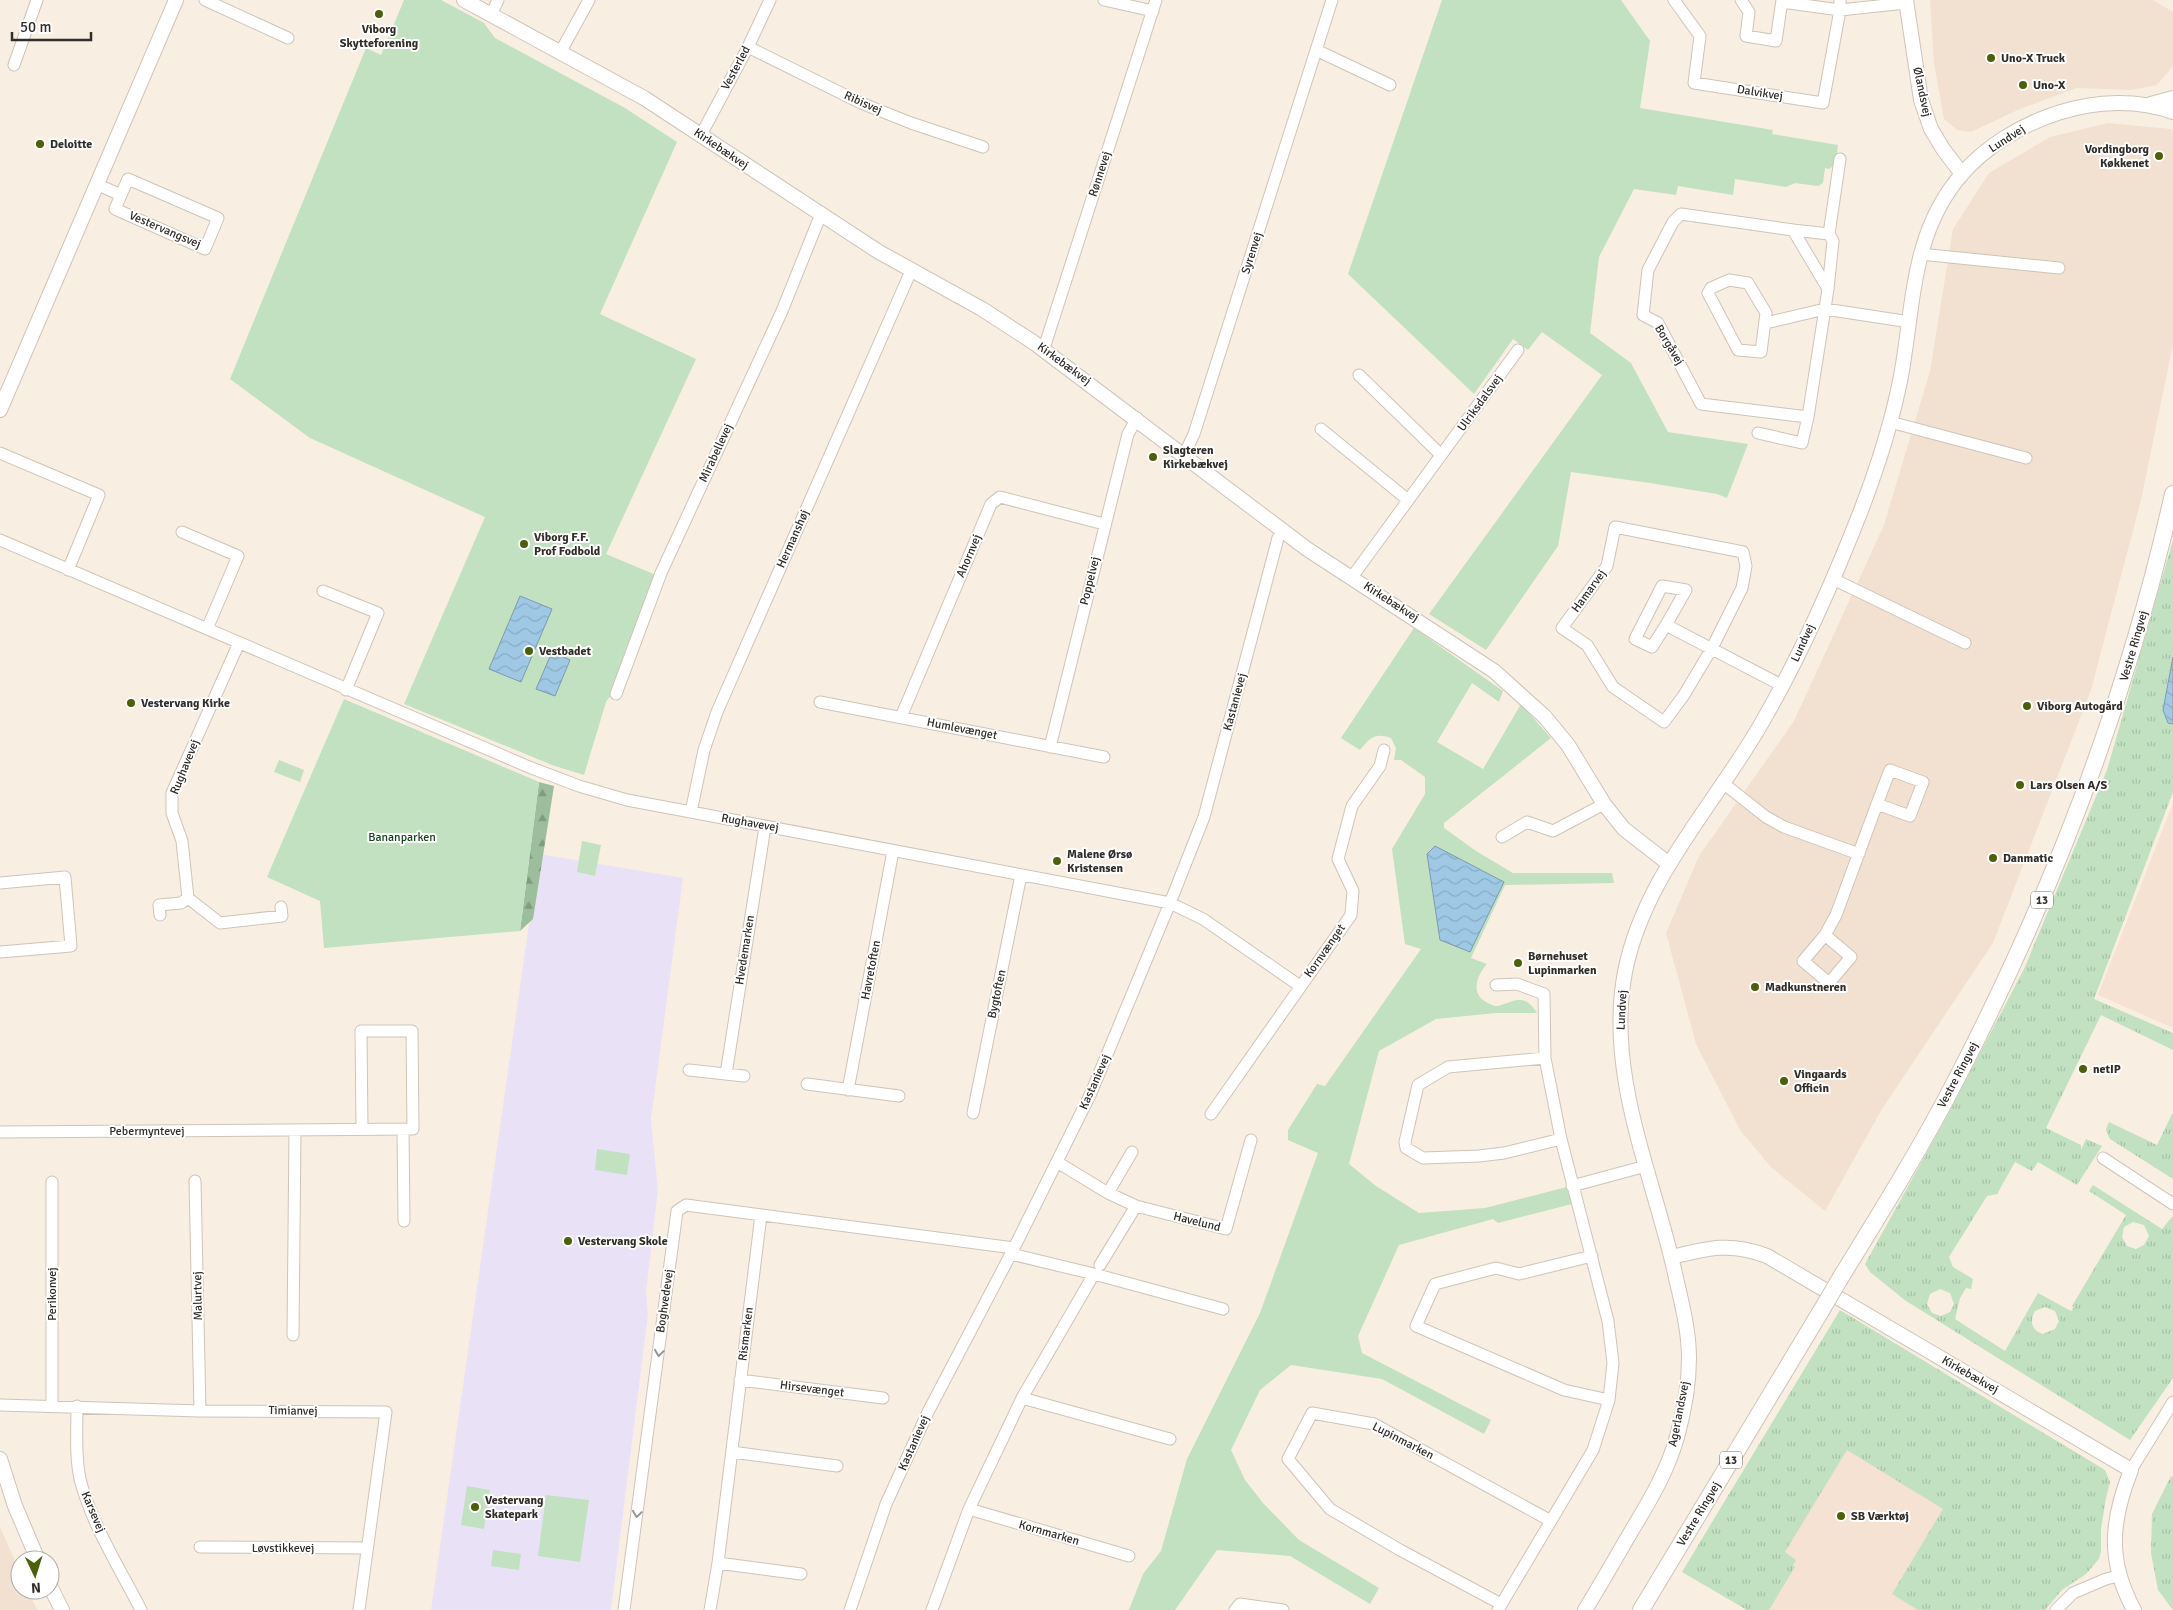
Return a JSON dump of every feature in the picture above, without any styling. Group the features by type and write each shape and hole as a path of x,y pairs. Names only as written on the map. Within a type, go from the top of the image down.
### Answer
{"main road":[{"name":"Vestre Ringvej","path":"1641,1610 1904,1173 1956,1081 2006,979 2040,905 2073,824 2121,691 2158,562 2173,494"}],"street":[{"path":"14,65 37,0"},
{"path":"0,410 6,381 96,184 176,0"},
{"path":"205,0 288,38"},
{"name":"Kirkebækvej","path":"464,0 561,51 644,98 911,271 982,309 1042,348 1137,418 1307,549 1494,671 1518,690 1545,717 1568,745 1604,804 1624,829 1669,864"},
{"path":"491,15 498,0"},
{"path":"561,51 589,0"},
{"name":"Vesterled","path":"701,135 748,47 770,0"},
{"path":"1104,0 1154,5"},
{"name":"Syrenvej","path":"1184,455 1194,434 1332,0"},
{"name":"Dalvikvej","path":"1674,0 1700,36 1694,83 1823,103 1840,5"},
{"path":"1740,0 1749,12 1746,36 1776,41 1782,1 1840,5 1906,1"},
{"name":"Ølandsvej","path":"1906,1 1921,100 1930,129 1962,174"},
{"name":"Rønnevej","path":"1042,348 1046,342 1154,5"},
{"name":"Ribisvej","path":"748,47 861,103 910,123 983,147"},
{"path":"1316,50 1390,85"},
{"name":"Lundvej","path":"2148,105 2173,98"},
{"name":"Lundvej","path":"1672,1256 1646,1166 1624,1073 1621,1002 1625,971 1647,904 1669,864 1723,783 1783,686 1832,579 1873,481 1900,381 1920,254 1930,225 1942,201 1962,174 1989,149 2035,121 2067,110 2102,104 2148,105 2173,112"},
{"path":"1758,433 1802,443 1808,418 1828,289 1833,241 1828,234 1840,159"},
{"name":"Vestervangsvej","path":"128,179 218,218 205,249 115,209 121,195 128,179"},
{"name":"Vestervangsvej","path":"96,184 121,195"},
{"name":"Mirabellevej","path":"616,694 661,573 782,311 821,214"},
{"name":"Borgåvej","path":"1808,418 1701,404 1658,323 1643,315 1648,270 1673,222 1680,214 1828,234"},
{"path":"1793,230 1828,289"},
{"path":"1920,254 2059,268"},
{"name":"Hermanshøj","path":"690,812 704,750 716,712 911,271"},
{"path":"1729,280 1748,283 1766,313 1766,323 1760,352 1738,350 1708,293 1711,288 1729,280"},
{"path":"1766,323 1825,309 1910,322"},
{"name":"Ulriksdalsvej","path":"1352,577 1518,350"},
{"path":"1359,375 1441,455"},
{"name":"Poppelvej","path":"1050,747 1104,524 1128,434 1137,418"},
{"path":"1890,422 2026,458"},
{"path":"1321,429 1408,500"},
{"path":"0,453 99,495 68,570"},
{"name":"Ahornvej","path":"901,717 991,504 1000,497 1104,524"},
{"name":"Hamarvej","path":"1615,527 1743,552 1746,566 1742,588 1712,648 1684,695 1664,722 1613,687 1587,645 1562,628 1607,566 1615,527"},
{"name":"Kastanievej","path":"850,1610 890,1496 928,1412 1012,1251 1091,1093 1170,903 1204,817 1278,538 1283,531"},
{"path":"182,532 238,556 207,629"},
{"name":"Rughavevej","path":"0,540 346,690 560,779 627,800 1170,903"},
{"path":"1832,579 1965,643"},
{"path":"1662,586 1686,590 1674,611 1666,625 1652,647 1635,639 1662,586"},
{"path":"323,591 378,614 346,690"},
{"path":"1666,625 1783,686"},
{"name":"Rughavevej","path":"188,898 182,841 172,813 172,793 239,643"},
{"name":"Humlevænget","path":"820,702 1104,757"},
{"name":"Kornvænget","path":"1211,1114 1350,915 1353,891 1338,859 1352,806 1380,766 1384,750"},
{"path":"1825,934 1836,915 1877,804 1890,770 1923,782 1910,816 1877,804"},
{"path":"1723,783 1766,818 1784,827 1859,854"},
{"path":"1502,837 1527,822 1553,831 1604,804"},
{"name":"Hvedemarken","path":"726,1074 765,827"},
{"name":"Havretoften","path":"848,1090 893,851"},
{"name":"Bygtoften","path":"972,1113 1022,875"},
{"path":"0,882 65,877 71,946 0,952"},
{"path":"160,915 159,905 181,903 188,898 220,923 282,916 282,907"},
{"name":"Kornvænget","path":"1170,903 1202,919 1300,986"},
{"name":"Lupinmarken","path":"1496,985 1517,984 1544,994 1545,1058 1572,1186 1608,1321 1612,1362 1609,1400 1593,1450 1551,1521 1500,1607 1330,1508 1288,1458 1312,1413 1374,1424 1551,1521"},
{"path":"362,1129 360,1031 412,1031 413,1129 402,1129 404,1221"},
{"path":"1545,1058 1448,1067 1418,1085 1405,1142 1406,1148 1423,1158 1479,1156 1504,1153 1561,1139"},
{"path":"689,1070 744,1076"},
{"path":"807,1084 899,1096"},
{"name":"Pebermyntevej","path":"0,1132 402,1129"},
{"path":"293,1335 295,1130"},
{"name":"Havelund","path":"1057,1162 1108,1193 1136,1206 1226,1230 1251,1140"},
{"path":"1108,1193 1132,1152"},
{"path":"2103,1158 2173,1204"},
{"path":"1572,1186 1646,1166"},
{"name":"Malurtvej","path":"195,1181 200,1411"},
{"name":"Perikonvej","path":"52,1182 52,1406"},
{"name":"Boghvedevej","path":"624,1610 677,1211 686,1205 1012,1251"},
{"path":"932,1610 969,1509 1022,1398 1136,1206"},
{"name":"Rismarken","path":"710,1610 718,1563 761,1215"},
{"name":"Kirkebækvej","path":"1672,1256 1724,1247 1738,1248 1767,1256 2131,1470"},
{"path":"1012,1251 1097,1269 1223,1309"},
{"path":"1592,1256 1519,1274 1496,1268 1435,1284 1416,1326 1564,1390 1609,1400"},
{"name":"Agerlandsvej","path":"1585,1610 1662,1479 1677,1437 1684,1401 1689,1358 1686,1321 1672,1256"},
{"name":"Hirsevænget","path":"740,1380 883,1398"},
{"path":"1022,1398 1170,1439"},
{"path":"2134,1610 2118,1576 2115,1523 2121,1495 2131,1470 2173,1402"},
{"name":"Timianvej","path":"0,1405 200,1411 386,1412 359,1610"},
{"name":"Karsevej","path":"77,1406 77,1460 85,1496 141,1610"},
{"path":"732,1452 837,1466"},
{"path":"0,1459 15,1506 34,1550"},
{"name":"Kornmarken","path":"969,1509 1129,1556"},
{"name":"Løvstikkevej","path":"200,1547 367,1548"},
{"path":"718,1563 801,1574"},
{"path":"2056,1610 2073,1593 2118,1576"},
{"path":"1236,1610 1240,1604 1283,1610"}],"shaded area":[{"path":"1930,0 2153,0 2173,12 2173,66 2157,85 2130,90 2077,88 2020,109 1971,132 1957,130 1944,119 1934,64"},
{"path":"2108,123 2171,129 2173,131 2173,344 2141,500 2091,690 1993,943 1882,1109 1825,1211 1771,1167 1740,1130 1696,1044 1666,933 1699,856 1794,721 1884,525 1930,371 1953,229 1989,173 2050,137"},
{"path":"2173,803 2173,1028 2098,995"},
{"name":"Vestervang Skole","path":"539,854 683,878 651,1120 658,1190 646,1292 648,1314 611,1610 431,1610"},
{"path":"1842,1435 1981,1515 1926,1610 1747,1610 1742,1607"},
{"path":"0,1527 10,1550 10,1600 32,1600 37,1610 0,1610"}],"green space":[{"path":"404,0 441,0 484,23 495,38 625,108 677,142 600,314 696,359 606,554 656,575 646,597 613,692 606,702 584,775 552,765 404,704 485,517 310,438 230,379 366,48 381,55"},
{"path":"1442,0 1621,0 1650,41 1640,108 1773,130 1772,134 1838,145 1836,164 1829,169 1825,168 1823,183 1818,186 1795,183 1786,187 1735,179 1733,195 1678,186 1676,195 1634,189 1599,257 1590,333 1631,363 1668,432 1748,444 1727,498 1717,494 1571,472 1558,546 1486,650 1429,614 1602,375 1542,332 1528,350 1513,339 1474,394 1348,274"},
{"path":"2173,540 2173,657 2163,710 2168,723 2173,724 2173,792 2094,999 2173,1033 2173,1050 2101,1015 2046,1128 2081,1145 2081,1150 2086,1139 2102,1146 2077,1185 2038,1162 2032,1171 2015,1162 1997,1194 1987,1196 1949,1257 1953,1267 1973,1279 1971,1289 1966,1288 1960,1298 1955,1319 2005,1351 2038,1293 2071,1311 2074,1307 2072,1306 2126,1215 2089,1191 2093,1185 2162,1229 2173,1216 2173,1378 2130,1440 1906,1301 1870,1272 1865,1264 1947,1116 2024,969 2107,770","holes":["2133,1222 2144,1225 2149,1236 2144,1245 2136,1249 2127,1246 2122,1237 2124,1227","1940,1289 1950,1293 1954,1304 1950,1312 1941,1316 1932,1313 1927,1304 1930,1294","2045,1307 2055,1311 2059,1321 2055,1329 2043,1334 2036,1330 2032,1322 2035,1311"]},
{"path":"1414,628 1503,691 1499,702 1472,683 1437,742 1483,769 1521,704 1551,738 1444,823 1444,828 1476,851 1513,873 1612,873 1614,883 1505,885 1471,958 1487,964 1480,974 1477,990 1482,1000 1493,1005 1499,1006 1522,1000 1530,1004 1537,1013 1496,1013 1436,1019 1379,1051 1349,1164 1376,1186 1419,1213 1485,1208 1567,1187 1572,1204 1498,1223 1493,1219 1399,1245 1358,1336 1362,1353 1491,1420 1484,1434 1382,1379 1291,1365 1260,1390 1231,1450 1245,1480 1263,1503 1299,1540 1379,1588 1370,1604 1290,1556 1217,1550 1175,1610 1129,1610 1143,1574 1161,1551 1187,1459 1260,1313 1318,1153 1288,1140 1288,1130 1317,1084 1325,1086 1421,949 1405,944 1392,849 1425,794 1425,777 1401,760 1394,760 1396,748 1391,738 1385,736 1373,737 1360,750 1341,738"},
{"name":"Bananparken","path":"344,699 539,782 520,931 324,948 320,901 267,877"},
{"path":"279,760 304,770 300,782 274,772"},
{"path":"539,782 554,786 533,919 520,931"},
{"path":"582,841 601,845 595,876 577,872"},
{"path":"2173,1112 2173,1179 2110,1139 2107,1132 2109,1122 2157,1145"},
{"path":"597,1149 630,1154 627,1175 595,1170"},
{"path":"1840,1310 2105,1470 2110,1482 2101,1529 2099,1559 2086,1574 2062,1590 2045,1610 1918,1610 1892,1594 1943,1509 1847,1450 1785,1552 1796,1560 1793,1565 1795,1567 1769,1610 1747,1610 1682,1572"},
{"path":"2171,1476 2173,1477 2173,1610 2158,1590 2151,1553 2152,1514"},
{"name":"Vestervang Skatepark","path":"467,1486 490,1490 484,1529 461,1525"},
{"path":"546,1495 589,1500 580,1562 538,1556"},
{"path":"493,1550 521,1554 519,1570 491,1566"}],"water":[{"path":"520,596 552,609 521,682 489,669"},
{"path":"552,652 570,660 555,696 536,689"},
{"path":"2173,657 2173,724 2168,723 2163,710"},
{"path":"1435,846 1504,882 1470,952 1440,940 1427,854"}],"place":[{"name":"Viborg Skytteforening","path":"379,14"},
{"name":"Uno-X Truck","path":"1991,58"},
{"name":"Uno-X","path":"2023,85"},
{"name":"Deloitte","path":"40,144"},
{"name":"Vordingborg Køkkenet","path":"2159,156"},
{"name":"Slagteren Kirkebækvej","path":"1153,457"},
{"name":"Viborg F.F. Prof Fodbold","path":"524,544"},
{"name":"Vestbadet","path":"529,651"},
{"name":"Vestervang Kirke","path":"131,703"},
{"name":"Viborg Autogård","path":"2027,706"},
{"name":"Lars Olsen A/S","path":"2020,785"},
{"name":"Danmatic","path":"1993,858"},
{"name":"Malene Ørsø Kristensen","path":"1057,861"},
{"name":"Børnehuset Lupinmarken","path":"1518,963"},
{"name":"Madkunstneren","path":"1755,987"},
{"name":"netIP","path":"2083,1069"},
{"name":"Vingaards Officin","path":"1784,1081"},
{"name":"Vestervang Skole","path":"568,1241"},
{"name":"Vestervang Skatepark","path":"475,1507"},
{"name":"SB Værktøj","path":"1841,1516"}]}
